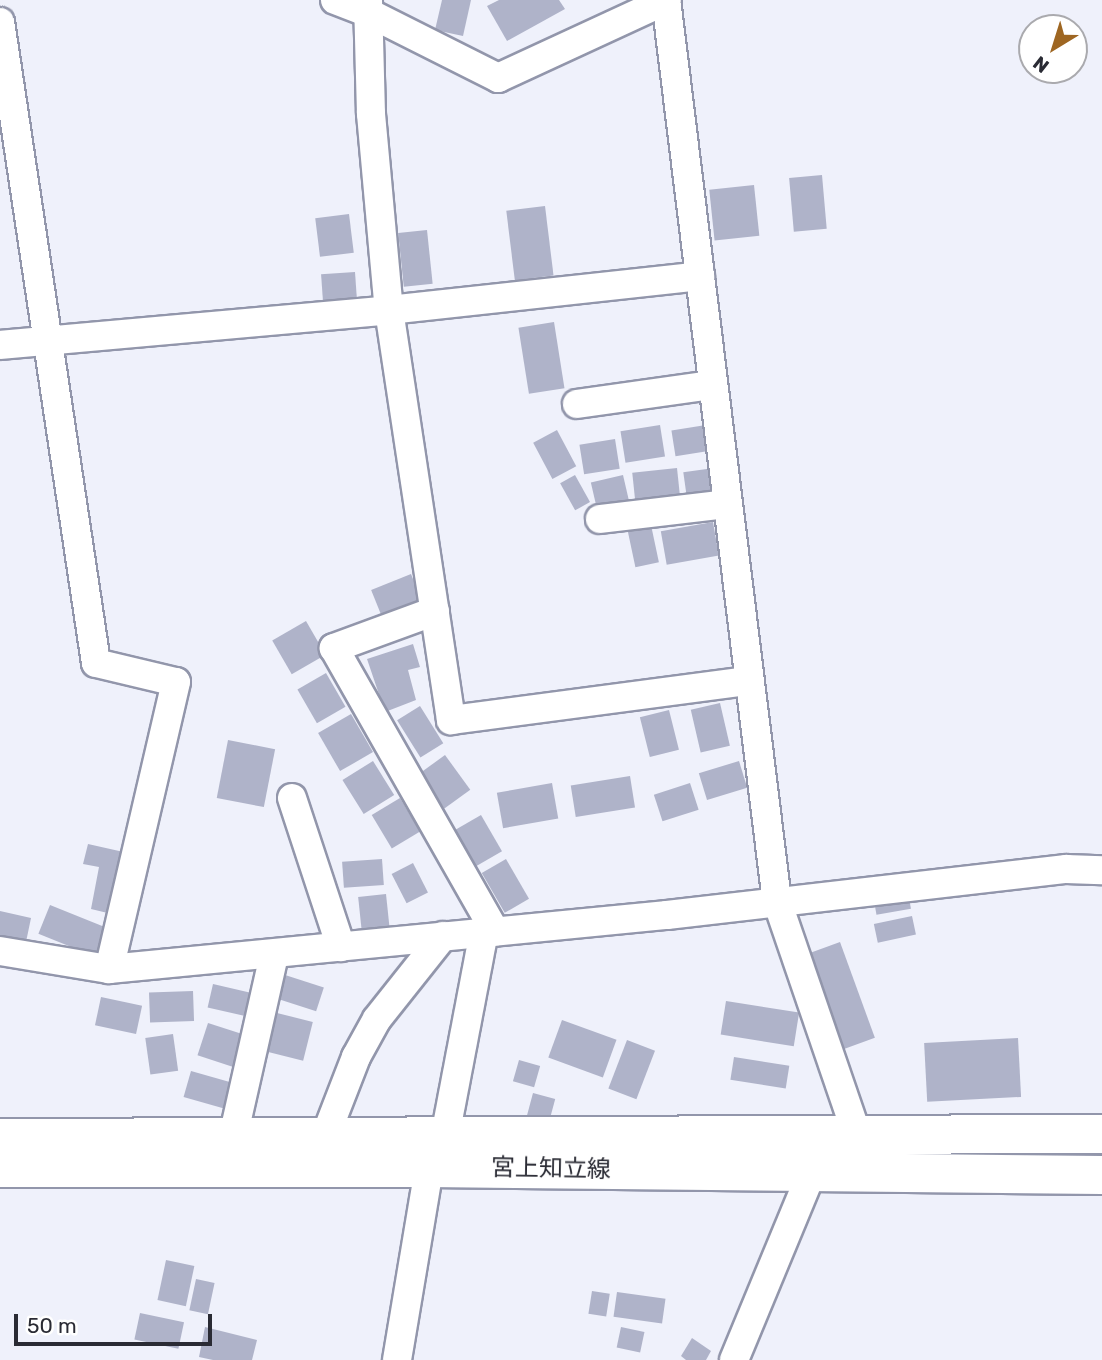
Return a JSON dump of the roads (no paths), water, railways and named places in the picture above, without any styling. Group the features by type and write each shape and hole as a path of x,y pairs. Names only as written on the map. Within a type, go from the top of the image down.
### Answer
{"main road":[{"name":"宮上知立線","path":"0,1168 857,1135 1102,1134"},
{"name":"宮上知立線","path":"0,1138 325,1137 437,1152 812,1172 1102,1175"}],"street":[{"path":"335,0 368,6 498,78 667,0 776,901 857,1135"},
{"path":"368,6 371,114 389,310 451,720 748,681"},
{"path":"0,22 96,663 176,682 109,969"},
{"path":"0,345 389,310 700,276"},
{"path":"577,404 713,385"},
{"path":"600,519 727,503"},
{"path":"397,1360 437,1152 489,931 334,648 435,611"},
{"path":"292,798 341,947"},
{"path":"0,951 109,969 274,955 1066,869 1102,870"},
{"path":"325,1137 356,1057 377,1019 443,936"},
{"path":"233,1137 274,955"},
{"path":"734,1360 812,1172"}]}
